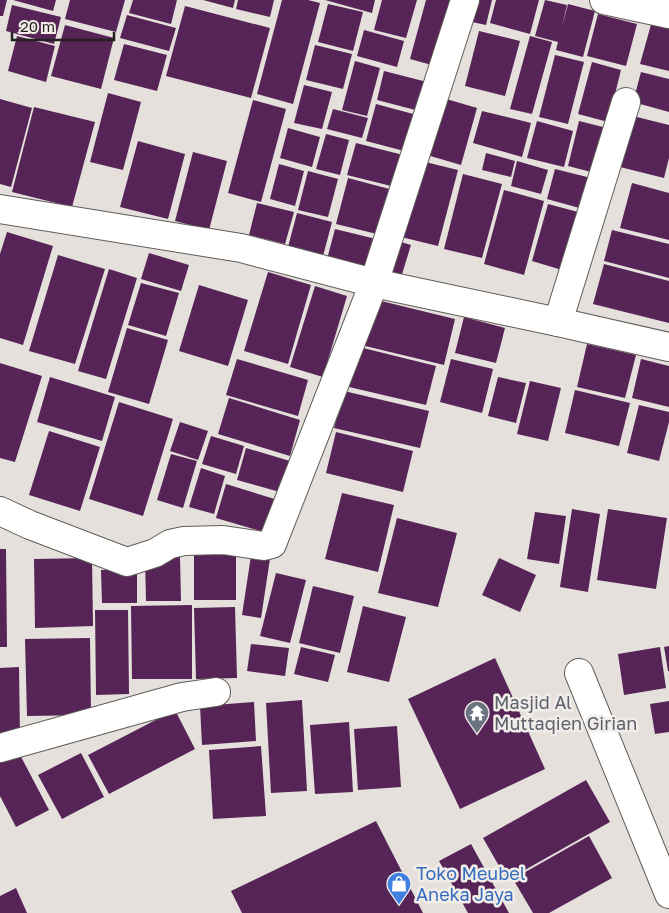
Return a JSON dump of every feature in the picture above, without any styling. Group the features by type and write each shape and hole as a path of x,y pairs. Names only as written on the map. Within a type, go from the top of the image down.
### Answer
{"street":[{"path":"0,511 30,525 127,562 155,553 170,544 184,541 223,540 264,546 272,544 374,283 465,0"},
{"path":"604,0 669,14"},
{"path":"558,322 626,102"},
{"path":"0,209 240,248 374,283 669,347"},
{"path":"579,673 669,894"},
{"path":"0,748 182,697 216,692"}],"building":[{"path":"0,0 7,0 3,16 0,16"},
{"path":"13,0 56,0 53,11"},
{"path":"70,0 125,0 116,32 65,19"},
{"path":"133,0 177,0 171,24 129,13"},
{"path":"203,0 235,0 233,8"},
{"path":"238,0 274,0 270,17 236,9"},
{"path":"282,0 308,0 320,3 293,104 257,94"},
{"path":"325,0 375,0 372,13"},
{"path":"382,0 417,0 406,38 374,30"},
{"path":"426,0 457,0 439,67 410,59"},
{"path":"478,0 492,0 486,25 472,22"},
{"path":"496,0 539,0 530,34 490,23"},
{"path":"545,0 567,5 562,27 568,4 595,11 583,57 556,50 558,42 535,36"},
{"path":"328,4 363,12 353,51 318,42"},
{"path":"12,5 61,17 54,44 6,31"},
{"path":"185,6 270,28 251,98 166,76"},
{"path":"598,14 637,24 626,66 587,56"},
{"path":"127,15 176,28 169,51 120,38"},
{"path":"652,21 669,26 669,71 640,64"},
{"path":"65,25 114,38 101,89 51,76"},
{"path":"364,30 404,41 397,67 357,56"},
{"path":"479,31 520,41 505,96 465,86"},
{"path":"17,36 55,46 46,82 8,71"},
{"path":"530,36 552,42 532,114 510,109"},
{"path":"124,44 167,55 157,91 114,80"},
{"path":"315,45 352,54 343,89 306,80"},
{"path":"555,55 584,62 568,124 539,117"},
{"path":"355,61 380,68 367,116 342,110"},
{"path":"592,62 621,70 608,122 578,114"},
{"path":"384,71 431,83 423,112 377,100"},
{"path":"641,72 669,79 669,112 633,102"},
{"path":"304,85 332,92 322,129 294,123"},
{"path":"108,93 141,102 123,170 90,162"},
{"path":"443,98 477,108 461,165 427,155"},
{"path":"0,99 32,108 11,187 0,184"},
{"path":"253,100 286,109 261,202 228,193"},
{"path":"376,104 417,115 408,152 366,141"},
{"path":"34,107 95,122 72,207 12,192"},
{"path":"333,109 368,118 362,138 327,129"},
{"path":"482,111 531,123 522,157 473,143"},
{"path":"629,115 669,125 669,158 664,178 616,166"},
{"path":"537,121 573,131 564,167 527,158"},
{"path":"579,121 607,128 595,173 568,166"},
{"path":"288,128 320,137 312,167 280,158"},
{"path":"326,134 349,140 340,175 316,169"},
{"path":"138,141 185,154 168,219 120,207"},
{"path":"356,143 407,156 399,188 347,175"},
{"path":"193,152 227,161 209,230 175,221"},
{"path":"486,153 515,161 511,177 482,170"},
{"path":"417,160 458,170 438,246 397,236"},
{"path":"517,161 548,170 541,194 511,186"},
{"path":"279,164 304,171 295,206 270,199"},
{"path":"555,169 591,178 583,209 547,199"},
{"path":"308,171 338,179 328,217 298,210"},
{"path":"463,174 502,184 482,258 444,249"},
{"path":"348,178 397,191 385,236 336,224"},
{"path":"632,183 669,193 669,240 620,228"},
{"path":"504,190 544,201 524,275 484,264"},
{"path":"257,203 294,212 285,244 249,235"},
{"path":"548,204 578,212 562,270 532,261"},
{"path":"297,213 332,222 323,256 288,247"},
{"path":"335,229 380,240 372,274 326,263"},
{"path":"612,230 669,244 669,278 604,261"},
{"path":"7,232 53,246 23,345 0,338 0,254"},
{"path":"394,240 411,245 399,284 382,278"},
{"path":"149,253 189,265 181,291 141,279"},
{"path":"58,255 105,269 75,364 29,351"},
{"path":"604,264 669,281 669,323 593,304"},
{"path":"109,269 137,278 106,379 78,371"},
{"path":"268,272 311,285 288,364 244,351"},
{"path":"141,283 179,293 166,336 128,325"},
{"path":"199,285 248,300 228,366 179,351"},
{"path":"315,286 347,296 323,377 290,367"},
{"path":"373,299 455,319 444,365 361,345"},
{"path":"464,317 505,328 496,363 455,353"},
{"path":"127,328 168,340 149,404 108,392"},
{"path":"587,344 636,355 625,398 577,387"},
{"path":"359,347 436,366 426,405 349,387"},
{"path":"237,359 308,380 298,416 226,395"},
{"path":"451,359 493,369 482,413 440,402"},
{"path":"641,359 669,366 669,407 632,398"},
{"path":"0,363 42,376 15,462 0,458"},
{"path":"50,377 115,397 102,441 37,422"},
{"path":"498,377 526,383 516,423 488,416"},
{"path":"530,381 561,388 548,441 517,434"},
{"path":"575,390 630,403 619,446 565,433"},
{"path":"344,391 429,411 420,448 334,428"},
{"path":"229,398 300,420 290,456 218,434"},
{"path":"119,402 173,419 143,516 89,499"},
{"path":"639,405 669,412 669,422 659,461 627,453"},
{"path":"180,422 208,431 198,460 170,451"},
{"path":"49,431 100,447 80,511 29,495"},
{"path":"336,432 413,451 403,492 326,473"},
{"path":"211,436 244,446 236,474 202,464"},
{"path":"246,448 290,461 280,492 237,480"},
{"path":"171,454 197,461 183,508 157,500"},
{"path":"201,468 225,476 214,514 189,507"},
{"path":"226,484 281,501 271,534 216,518"},
{"path":"342,493 394,505 378,572 325,559"},
{"path":"572,509 600,514 588,592 560,587"},
{"path":"608,509 667,518 656,589 597,580"},
{"path":"535,512 566,516 559,564 527,559"},
{"path":"397,518 457,533 438,607 378,593"},
{"path":"0,549 6,549 7,647 0,647"},
{"path":"252,549 271,552 261,618 242,615"},
{"path":"194,552 236,553 236,600 194,600"},
{"path":"180,557 181,601 146,601 145,558"},
{"path":"92,558 93,626 35,628 34,559"},
{"path":"499,558 536,575 520,612 482,595"},
{"path":"101,570 137,570 137,603 102,603"},
{"path":"276,573 306,580 290,643 260,636"},
{"path":"313,586 354,596 340,653 299,643"},
{"path":"192,605 192,679 132,679 131,606"},
{"path":"363,606 406,617 389,682 347,672"},
{"path":"235,607 237,678 196,679 194,608"},
{"path":"95,610 128,610 129,694 96,695"},
{"path":"90,638 91,715 27,716 25,639"},
{"path":"251,644 289,648 285,676 247,671"},
{"path":"669,646 669,671 668,671 664,647"},
{"path":"301,647 335,655 328,682 294,674"},
{"path":"660,647 666,688 624,695 618,654"},
{"name":"Masjid Al Muttaqien Girian","path":"495,658 545,769 460,809 408,699"},
{"path":"19,667 20,737 0,738 0,668"},
{"path":"302,700 307,791 271,793 266,703"},
{"path":"669,701 669,732 655,734 650,704"},
{"path":"254,702 256,741 202,745 200,706"},
{"path":"175,710 195,749 109,794 88,755"},
{"path":"349,722 353,792 315,794 310,725"},
{"path":"397,726 401,787 358,790 354,729"},
{"path":"261,746 266,816 213,819 209,750"},
{"path":"18,751 49,810 16,827 0,796 0,760"},
{"path":"81,753 104,797 62,819 38,775"},
{"path":"586,780 610,822 507,880 483,838"},
{"path":"376,821 423,913 242,913 231,891"},
{"path":"589,836 612,878 549,913 533,913 513,879"},
{"path":"471,844 509,913 468,913 439,861"},
{"path":"16,888 27,913 0,913 0,896"}],"place":[{"name":"Masjid Al Muttaqien Girian","path":"477,734"},
{"name":"Toko Meubel Aneka Jaya","path":"399,905"}]}
